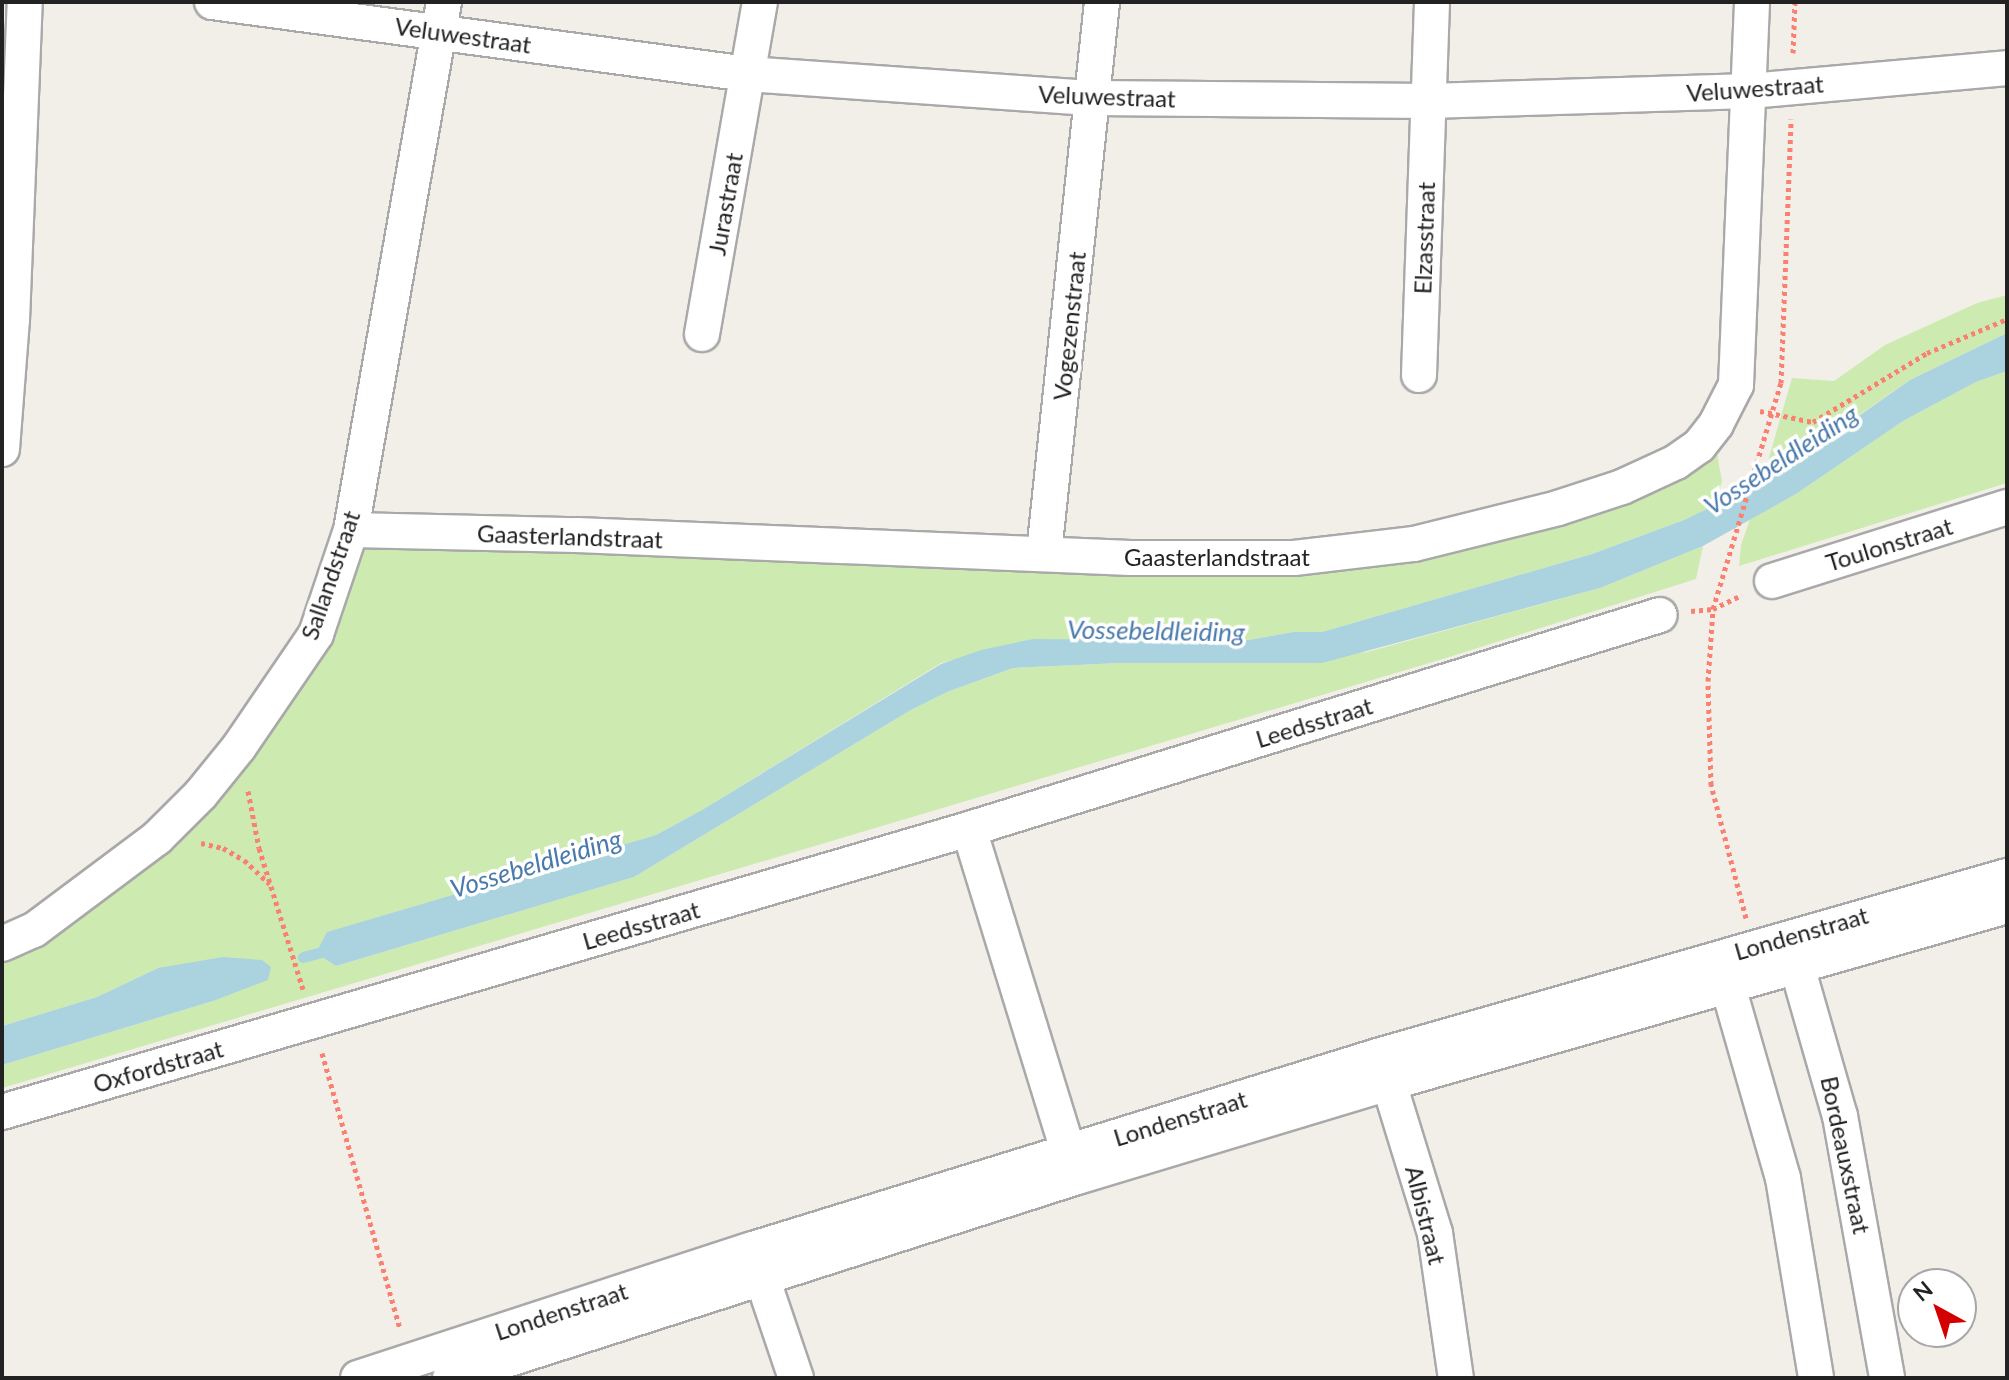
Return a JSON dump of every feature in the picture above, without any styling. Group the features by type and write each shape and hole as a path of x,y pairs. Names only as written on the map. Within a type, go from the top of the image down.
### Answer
{"street":[{"path":"2,449 12,320 25,2"},
{"name":"Veluwestraat","path":"212,2 441,17 747,74 1093,98 1429,101 1750,91 2007,68"},
{"name":"Jurastraat","path":"702,334 760,2"},
{"name":"Vogezenstraat","path":"1044,553 1102,2"},
{"name":"Elzasstraat","path":"1419,375 1432,2"},
{"name":"Gaasterlandstraat","path":"351,530 1243,560 1346,555 1414,544 1558,508 1622,487 1676,462 1699,446 1716,424 1736,385 1752,2"},
{"name":"Sallandstraat","path":"2,944 34,930 157,838 201,794 239,747 316,634 351,530 441,17"},
{"name":"Toulonstraat","path":"1772,581 2007,507"},
{"name":"Leedsstraat","path":"313,1020 969,829 1660,615"},
{"path":"969,829 1073,1165"},
{"name":"Londenstraat","path":"358,1378 412,1369 1385,1069 1792,950 2007,876"},
{"name":"Londenstraat","path":"1792,950 2007,906"},
{"name":"Bordeauxstraat","path":"1792,950 1840,1116 1887,1378"},
{"path":"1723,970 1783,1178 1816,1378"},
{"name":"Oxfordstraat","path":"2,1112 313,1020"},
{"name":"Albistraat","path":"1385,1069 1435,1233 1456,1378"},
{"path":"757,1264 796,1378"},
{"name":"Londenstraat","path":"450,1378 757,1264"}],"path":[{"path":"1713,609 1781,383 1795,2"},
{"path":"1774,414 1813,422 1927,353 2007,319"},
{"path":"239,747 271,884 412,1369"},
{"path":"157,838 223,848 244,860 271,884"}],"green space":[{"path":"2007,295 2007,333 1910,380 1762,482 1792,378 1834,381 1885,345 1977,303"},
{"path":"2007,371 2007,483 1739,566 1741,545 1750,519 1796,494 1903,421 1976,382"},
{"path":"1717,454 1722,481 1715,505 1684,520 1592,554 1322,632 1293,632 1249,640 1033,639 941,663 656,835 328,932 316,953 336,966 634,877 909,711 947,692 1013,668 1367,652 1600,588 1703,546 1696,579 1446,658 2,1088 2,1065 213,1001 158,968 97,997 2,1026 2,955 179,828 357,540 1289,573 1573,522 1693,468"}],"water":[{"path":"2007,333 2007,371 1976,382 1903,421 1796,494 1703,546 1600,588 1322,663 1120,663 1013,668 947,692 909,711 634,877 336,966 316,953 327,932 656,835 941,664 981,650 1033,639 1249,640 1293,632 1322,632 1592,554 1684,520 1772,477 1910,380"},
{"path":"223,957 262,960 271,967 268,980 213,1001 2,1065 2,1026 97,997 158,968"}],"waterway":[{"name":"Vossebeldleiding","path":"303,957 329,950"}]}
